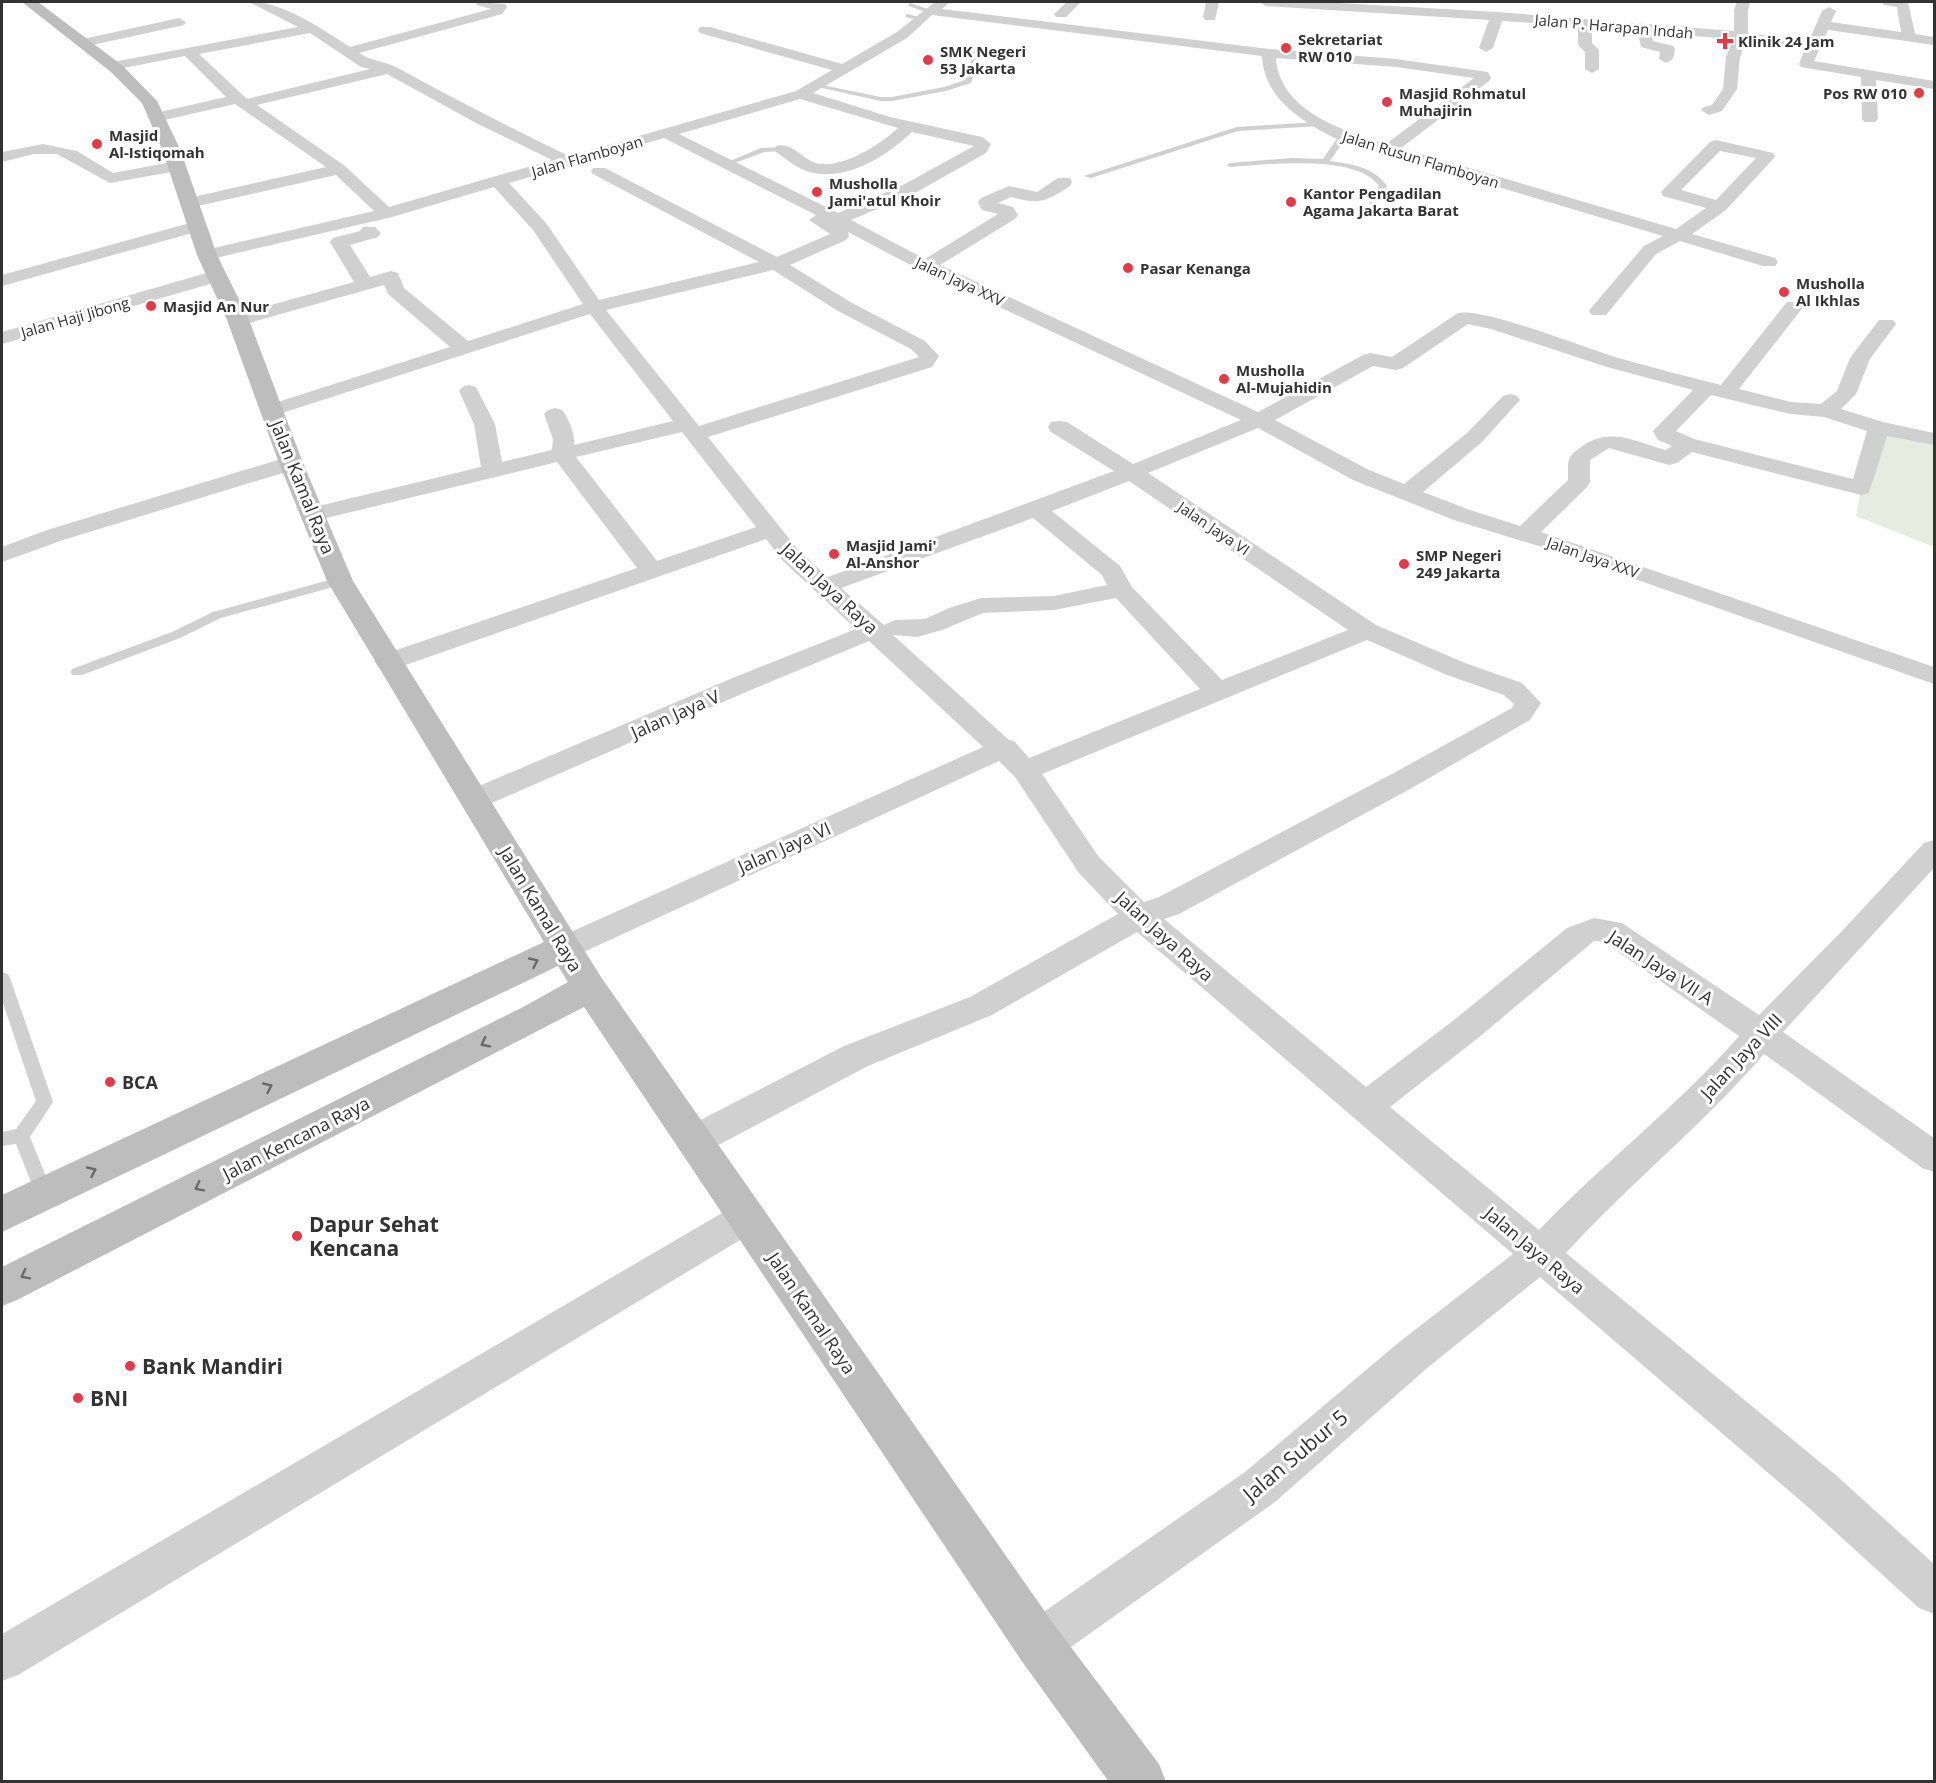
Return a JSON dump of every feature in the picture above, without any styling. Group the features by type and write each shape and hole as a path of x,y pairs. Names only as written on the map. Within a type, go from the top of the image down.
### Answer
{"main road":[{"name":"Jalan Kamal Raya","path":"29,2 113,66 149,100 177,166 202,240 238,320 291,463 340,581 589,987 1038,1643 1141,1782"},
{"path":"2,1214 564,948"},
{"name":"Jalan Kencana Raya","path":"2,1287 538,1016 589,987"}],"street":[{"path":"256,2 312,28 366,64 389,69 481,120 568,162"},
{"path":"348,52 497,11 500,7 482,2"},
{"name":"Jalan Flamboyan","path":"202,240 365,226 386,213 801,94 902,35 919,15 944,2"},
{"path":"1061,14 1074,2"},
{"path":"1210,18 1212,2"},
{"name":"Jalan P. Harapan Indah","path":"1266,2 1347,4 1538,19 1741,36 1812,46"},
{"path":"1538,19 1543,2"},
{"path":"1709,110 1717,108 1730,88 1733,57 1741,36 1741,10 1744,2"},
{"path":"1889,2 1903,4 1909,37"},
{"path":"1829,11 1805,63 1810,66 1935,85"},
{"path":"1649,12 1646,44 1668,48 1666,59"},
{"path":"919,15 984,16 1269,53 1406,64 1483,75 1484,78 1388,150"},
{"path":"1486,48 1497,16"},
{"path":"1585,24 1585,45 1592,50 1592,69"},
{"path":"1823,25 1935,41"},
{"path":"83,43 188,33 312,28"},
{"path":"705,30 844,69"},
{"path":"113,66 188,33"},
{"path":"188,33 240,101 339,169 386,213"},
{"name":"Jalan Rusun Flamboyan","path":"1269,53 1271,76 1280,90 1318,124 1343,136 1768,262"},
{"path":"156,117 389,69"},
{"path":"1868,75 1869,119"},
{"path":"801,94 907,128 976,140 983,146 960,162 909,189 837,220"},
{"path":"782,149 810,167 830,170 861,159 896,141 907,128"},
{"path":"272,410 594,307 776,264 840,236 838,229 660,134"},
{"name":"Jalan Jaya XXV","path":"660,134 729,163 926,266 1259,420 1361,475 1462,515 1566,547 1935,676"},
{"path":"1599,311 1650,250 1679,235 1720,206 1767,156 1716,145 1669,192 1720,206"},
{"path":"2,157 42,147 59,148 85,160 110,178 177,166"},
{"path":"2,281 202,240 339,169"},
{"path":"314,514 563,454 692,429 925,363 929,359 929,356 918,345 845,306 776,264 598,171"},
{"name":"Jalan Jaya Raya","path":"498,181 540,228 594,307 791,556 825,586 885,629 1015,759 1089,865 1139,916 1823,1492 1935,1593"},
{"path":"926,266 1010,215 1007,211 988,206 987,202 1009,191 1030,197 1041,197 1064,182"},
{"path":"364,283 339,242 365,226 433,217"},
{"name":"Jalan Haji Jibong","path":"2,338 202,240"},
{"path":"238,320 384,277 394,278 392,282 395,290 464,348"},
{"path":"1794,306 1716,390 1664,431 1666,435 1686,444 1861,488 1879,428"},
{"path":"825,586 1035,509 1259,420 1370,359 1396,364 1465,317 1496,324 1614,363 1716,390 1791,408 1826,411 1879,428 1935,439"},
{"path":"1826,411 1846,394 1860,358 1886,324"},
{"path":"469,391 488,434 487,453 494,472"},
{"path":"1407,493 1496,418 1510,399"},
{"path":"555,414 564,439 563,454 612,524 652,571"},
{"name":"Jalan Jaya VI","path":"1059,427 1131,472 1367,632 1456,669 1513,689 1528,703 1526,710 1521,714 1400,783 1168,906 1139,916"},
{"path":"1524,535 1579,482 1579,458 1603,442 1617,442 1669,458 1686,444"},
{"path":"2,555 55,535 291,463"},
{"path":"1035,509 1112,571 1122,590 1217,691"},
{"path":"388,662 770,530"},
{"name":"Jalan Jaya V","path":"475,799 744,683 885,629 917,629 981,606 1054,603 1122,590"},
{"name":"Jalan Jaya VI","path":"564,948 1015,759 1217,691 1367,632"},
{"name":"Jalan Jaya VIII","path":"1540,1254 1585,1207 1724,1077 1761,1034 1935,850"},
{"path":"695,1140 856,1056 981,1006 1139,916"},
{"name":"Jalan Jaya VII A","path":"1364,1107 1588,930 1597,929 1611,932 1935,1157"},
{"path":"2,1659 747,1217"},
{"name":"Jalan Subur 5","path":"1038,1643 1260,1487 1412,1356 1540,1254"}],"lane":[{"path":"910,5 919,15"},
{"path":"817,86 881,99 946,89 968,81 979,47"},
{"path":"1088,176 1237,129 1318,124"},
{"path":"1325,162 1343,136"},
{"path":"729,163 764,150 782,149"},
{"path":"1230,165 1299,160 1325,162 1365,172 1380,180 1383,186 1373,204"},
{"path":"77,672 176,635 217,615 340,581"},
{"path":"2,978 45,1102 21,1136 2,1139"},
{"path":"21,1136 44,1194"}],"shaded area":[{"path":"1873,426 1934,440 1934,547 1856,516"}],"place":[{"name":"Klinik 24 Jam","path":"1725,41"},
{"name":"Sekretariat RW 010","path":"1286,48"},
{"name":"SMK Negeri 53 Jakarta","path":"928,60"},
{"name":"Pos RW 010","path":"1919,93"},
{"name":"Masjid Rohmatul Muhajirin","path":"1387,102"},
{"name":"Masjid Al-Istiqomah","path":"97,144"},
{"name":"Musholla Jami'atul Khoir","path":"817,192"},
{"name":"Kantor Pengadilan Agama Jakarta Barat","path":"1291,202"},
{"name":"Pasar Kenanga","path":"1128,268"},
{"name":"Musholla Al Ikhlas","path":"1784,292"},
{"name":"Masjid An Nur","path":"151,306"},
{"name":"Musholla Al-Mujahidin","path":"1224,379"},
{"name":"Masjid Jami' Al-Anshor","path":"834,554"},
{"name":"SMP Negeri 249 Jakarta","path":"1404,564"},
{"name":"BCA","path":"110,1082"},
{"name":"Dapur Sehat Kencana","path":"297,1236"},
{"name":"Bank Mandiri","path":"130,1366"},
{"name":"BNI","path":"78,1398"}]}
